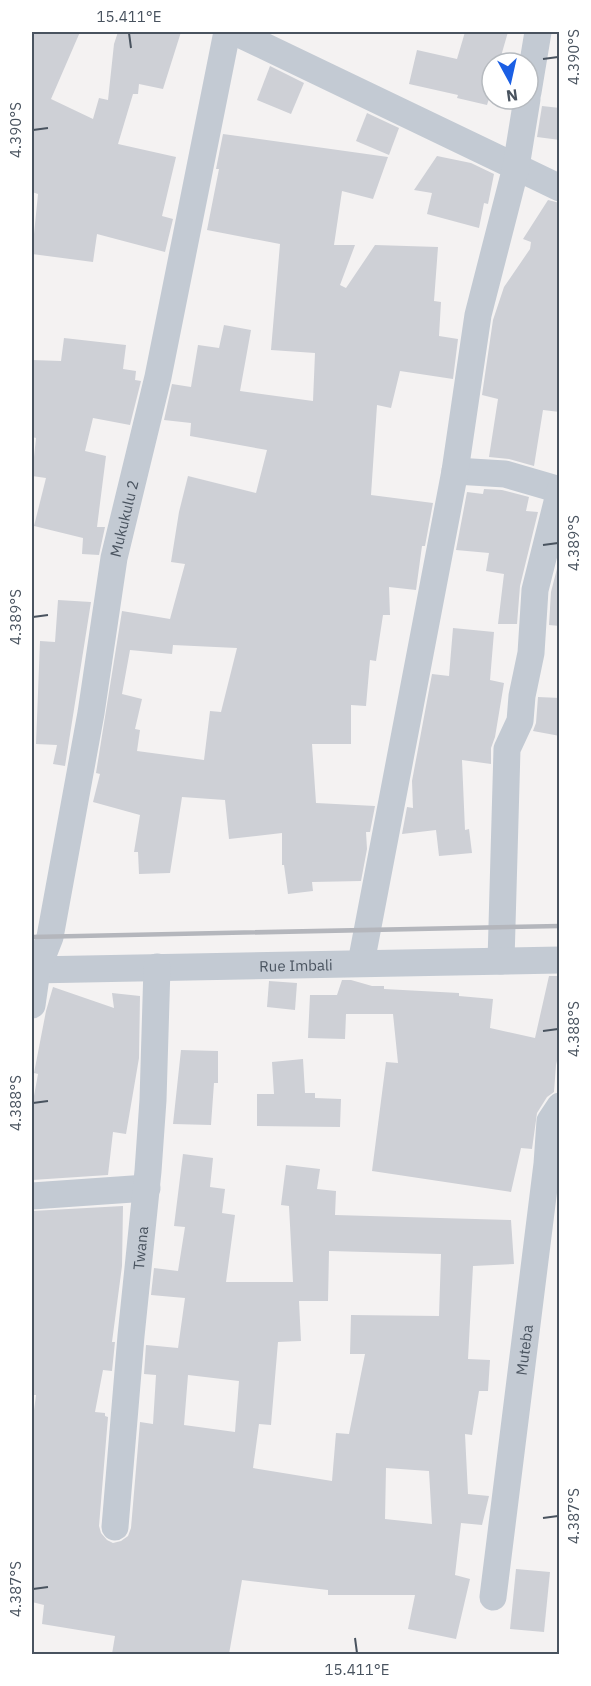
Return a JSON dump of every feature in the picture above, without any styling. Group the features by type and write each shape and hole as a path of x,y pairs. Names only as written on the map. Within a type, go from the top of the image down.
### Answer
{"street":[{"name":"Mukukulu 2","path":"32,1005 34,970 50,937 91,713 114,558 158,377 227,32"},
{"path":"235,32 560,188"},
{"path":"535,51 538,32"},
{"path":"361,963 455,471 478,315 516,166 525,111"},
{"path":"455,471 505,474 560,490 535,590 531,653 522,696 520,721 507,749 501,961"},
{"name":"Rue Imbali","path":"34,970 560,960"},
{"name":"Twana","path":"116,1527 131,1336 147,1188 153,1100 157,967"},
{"name":"Muteba","path":"493,1597 547,1164 550,1121 560,1106"},
{"path":"32,1196 147,1188"}],"building":[{"path":"32,32 80,32 51,99 93,119 99,98 108,100 114,44 118,32 181,32 163,89 139,84 138,94 133,94 118,144 176,157 162,216 173,219 165,252 97,234 93,262 32,254 38,194 32,192"},
{"path":"465,32 508,32 502,51 480,51 480,103 457,98 458,95 409,84 417,50 457,59"},
{"path":"270,66 304,83 291,114 257,100"},
{"path":"542,106 560,108 560,140 537,137"},
{"path":"367,113 399,128 389,155 356,141"},
{"path":"223,134 388,157 373,199 342,191 334,245 355,245 340,285 346,288 375,245 438,247 434,301 441,302 439,336 458,339 453,379 400,371 391,408 377,405 371,495 433,503 425,546 422,546 416,590 389,587 390,615 383,615 376,661 370,660 366,706 351,705 351,744 312,744 316,803 375,806 370,832 366,832 367,849 361,881 312,882 313,891 288,894 284,865 282,865 282,833 229,839 225,800 182,797 170,873 139,874 138,852 134,852 140,815 93,802 100,774 96,773 122,611 170,619 185,564 171,562 179,512 188,476 256,493 267,450 190,436 191,423 164,420 172,384 191,387 198,345 219,348 224,325 251,330 240,391 313,401 315,353 271,350 280,244 207,230 219,169 216,169","holes":["173,645 237,648 221,712 210,711 204,760 137,751 140,730 135,729 142,699 122,694 130,650 172,654"]},
{"path":"437,156 471,163 494,174 488,204 484,203 479,228 427,214 432,193 414,190"},
{"path":"548,200 560,203 560,412 543,410 534,466 509,459 489,457 498,399 482,395 493,320 504,287 530,249 531,242 523,239"},
{"path":"64,338 126,345 123,369 136,371 135,380 141,381 130,425 93,418 85,451 106,456 97,527 105,527 99,555 82,554 83,538 34,526 46,478 32,476 36,438 32,437 32,360 61,361"},
{"path":"484,489 502,490 529,497 526,511 538,512 520,586 517,624 498,624 504,574 486,571 489,553 456,550 467,492 483,494"},
{"path":"560,557 560,626 549,625 551,592"},
{"path":"58,600 91,602 65,766 53,764 57,745 36,744 40,641 55,642"},
{"path":"453,628 494,632 490,680 504,683 491,748 491,764 462,760 465,830 469,829 472,853 439,856 436,830 402,834 407,807 413,808 412,781 432,674 449,676"},
{"path":"538,697 560,698 560,736 533,731 536,723"},
{"path":"549,976 560,976 560,1048 554,1092 547,1097 537,1113 532,1149 521,1148 511,1192 372,1171 386,1062 398,1063 393,1014 346,1014 345,1039 308,1038 310,995 337,995 342,980 351,980 372,986 384,986 384,989 459,993 459,996 493,999 490,1028 535,1038"},
{"path":"269,981 297,983 295,1010 267,1007"},
{"path":"53,987 114,1008 112,993 140,996 139,1058 126,1134 113,1132 108,1175 32,1180 32,1107 38,1074 34,1073"},
{"path":"181,1050 218,1051 218,1083 214,1083 211,1125 173,1124"},
{"path":"303,1059 305,1093 315,1093 315,1098 341,1099 340,1127 257,1126 257,1094 274,1094 272,1062"},
{"path":"183,1154 213,1158 210,1187 225,1189 222,1213 235,1215 226,1282 293,1282 289,1206 281,1205 286,1165 320,1169 317,1189 336,1191 335,1215 511,1220 514,1264 473,1266 468,1359 490,1360 488,1391 479,1391 472,1435 465,1434 468,1494 489,1496 482,1525 461,1523 455,1575 470,1579 456,1639 408,1629 415,1595 328,1595 328,1590 242,1580 229,1654 112,1654 115,1636 42,1624 44,1605 32,1602 32,1426 36,1395 32,1395 32,1211 123,1206 122,1266 112,1342 115,1342 112,1371 103,1370 95,1412 105,1413 108,1417 99,1526 101,1533 113,1543 128,1536 131,1528 140,1422 153,1424 156,1375 144,1374 146,1345 178,1348 185,1298 151,1295 154,1268 178,1271 185,1227 174,1226","holes":["329,1251 441,1254 439,1316 351,1315 350,1354 365,1354 349,1434 336,1433 332,1481 253,1468 259,1424 271,1425 278,1342 301,1341 299,1301 328,1301","188,1375 239,1381 235,1432 184,1425","386,1468 429,1471 432,1524 385,1519"]},
{"path":"516,1569 550,1572 544,1632 510,1629"}],"railway":[{"path":"32,937 560,926"}]}
